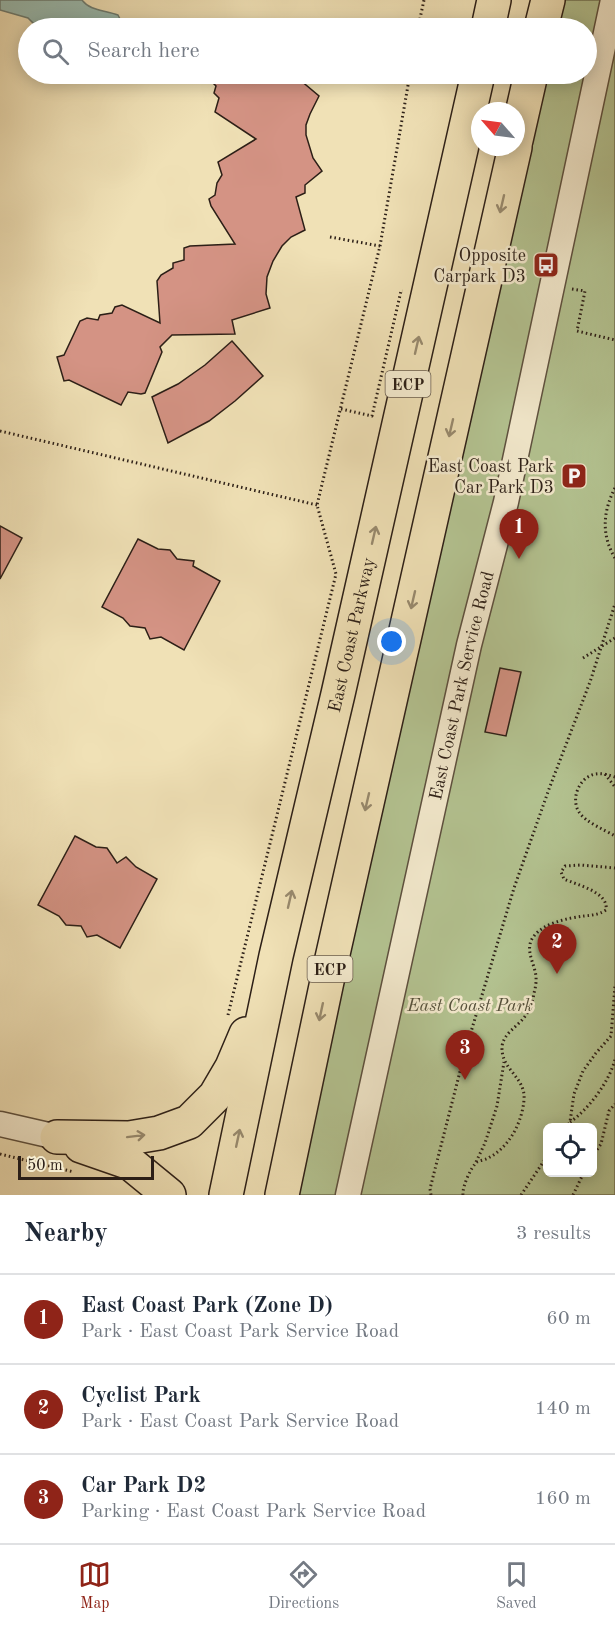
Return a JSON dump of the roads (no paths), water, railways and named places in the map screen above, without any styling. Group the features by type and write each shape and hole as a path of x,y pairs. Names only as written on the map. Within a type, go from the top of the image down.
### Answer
{"highway":[{"path":"490,18 494,0"},
{"path":"544,18 548,0"},
{"name":"East Coast Parkway","path":"226,1195 276,956 338,694 476,84"},
{"path":"525,102 529,84"},
{"name":"ECP","path":"282,1195 330,967 512,156"},
{"path":"57,1137 129,1138 159,1133 189,1122 216,1096 232,1068 276,956"},
{"path":"57,1137 129,1163 169,1195"}],"street":[{"name":"East Coast Park Service Road","path":"348,1195 469,645 506,502 579,162 607,61 614,0"},
{"path":"0,1124 57,1137"}],"water":[{"path":"0,0 82,0 93,8 118,15 119,18 28,18 0,10"}],"place":[{"name":"Opposite Carpark D3","path":"546,265"},
{"name":"East Coast Park Car Park D3","path":"574,476"},
{"name":"East Coast Park (Zone D)","path":"519,559"},
{"name":"Cyclist Park","path":"557,974"},
{"name":"Car Park D2","path":"465,1080"}],"park label":[{"name":"East Coast Park","path":"470,1005"}]}
